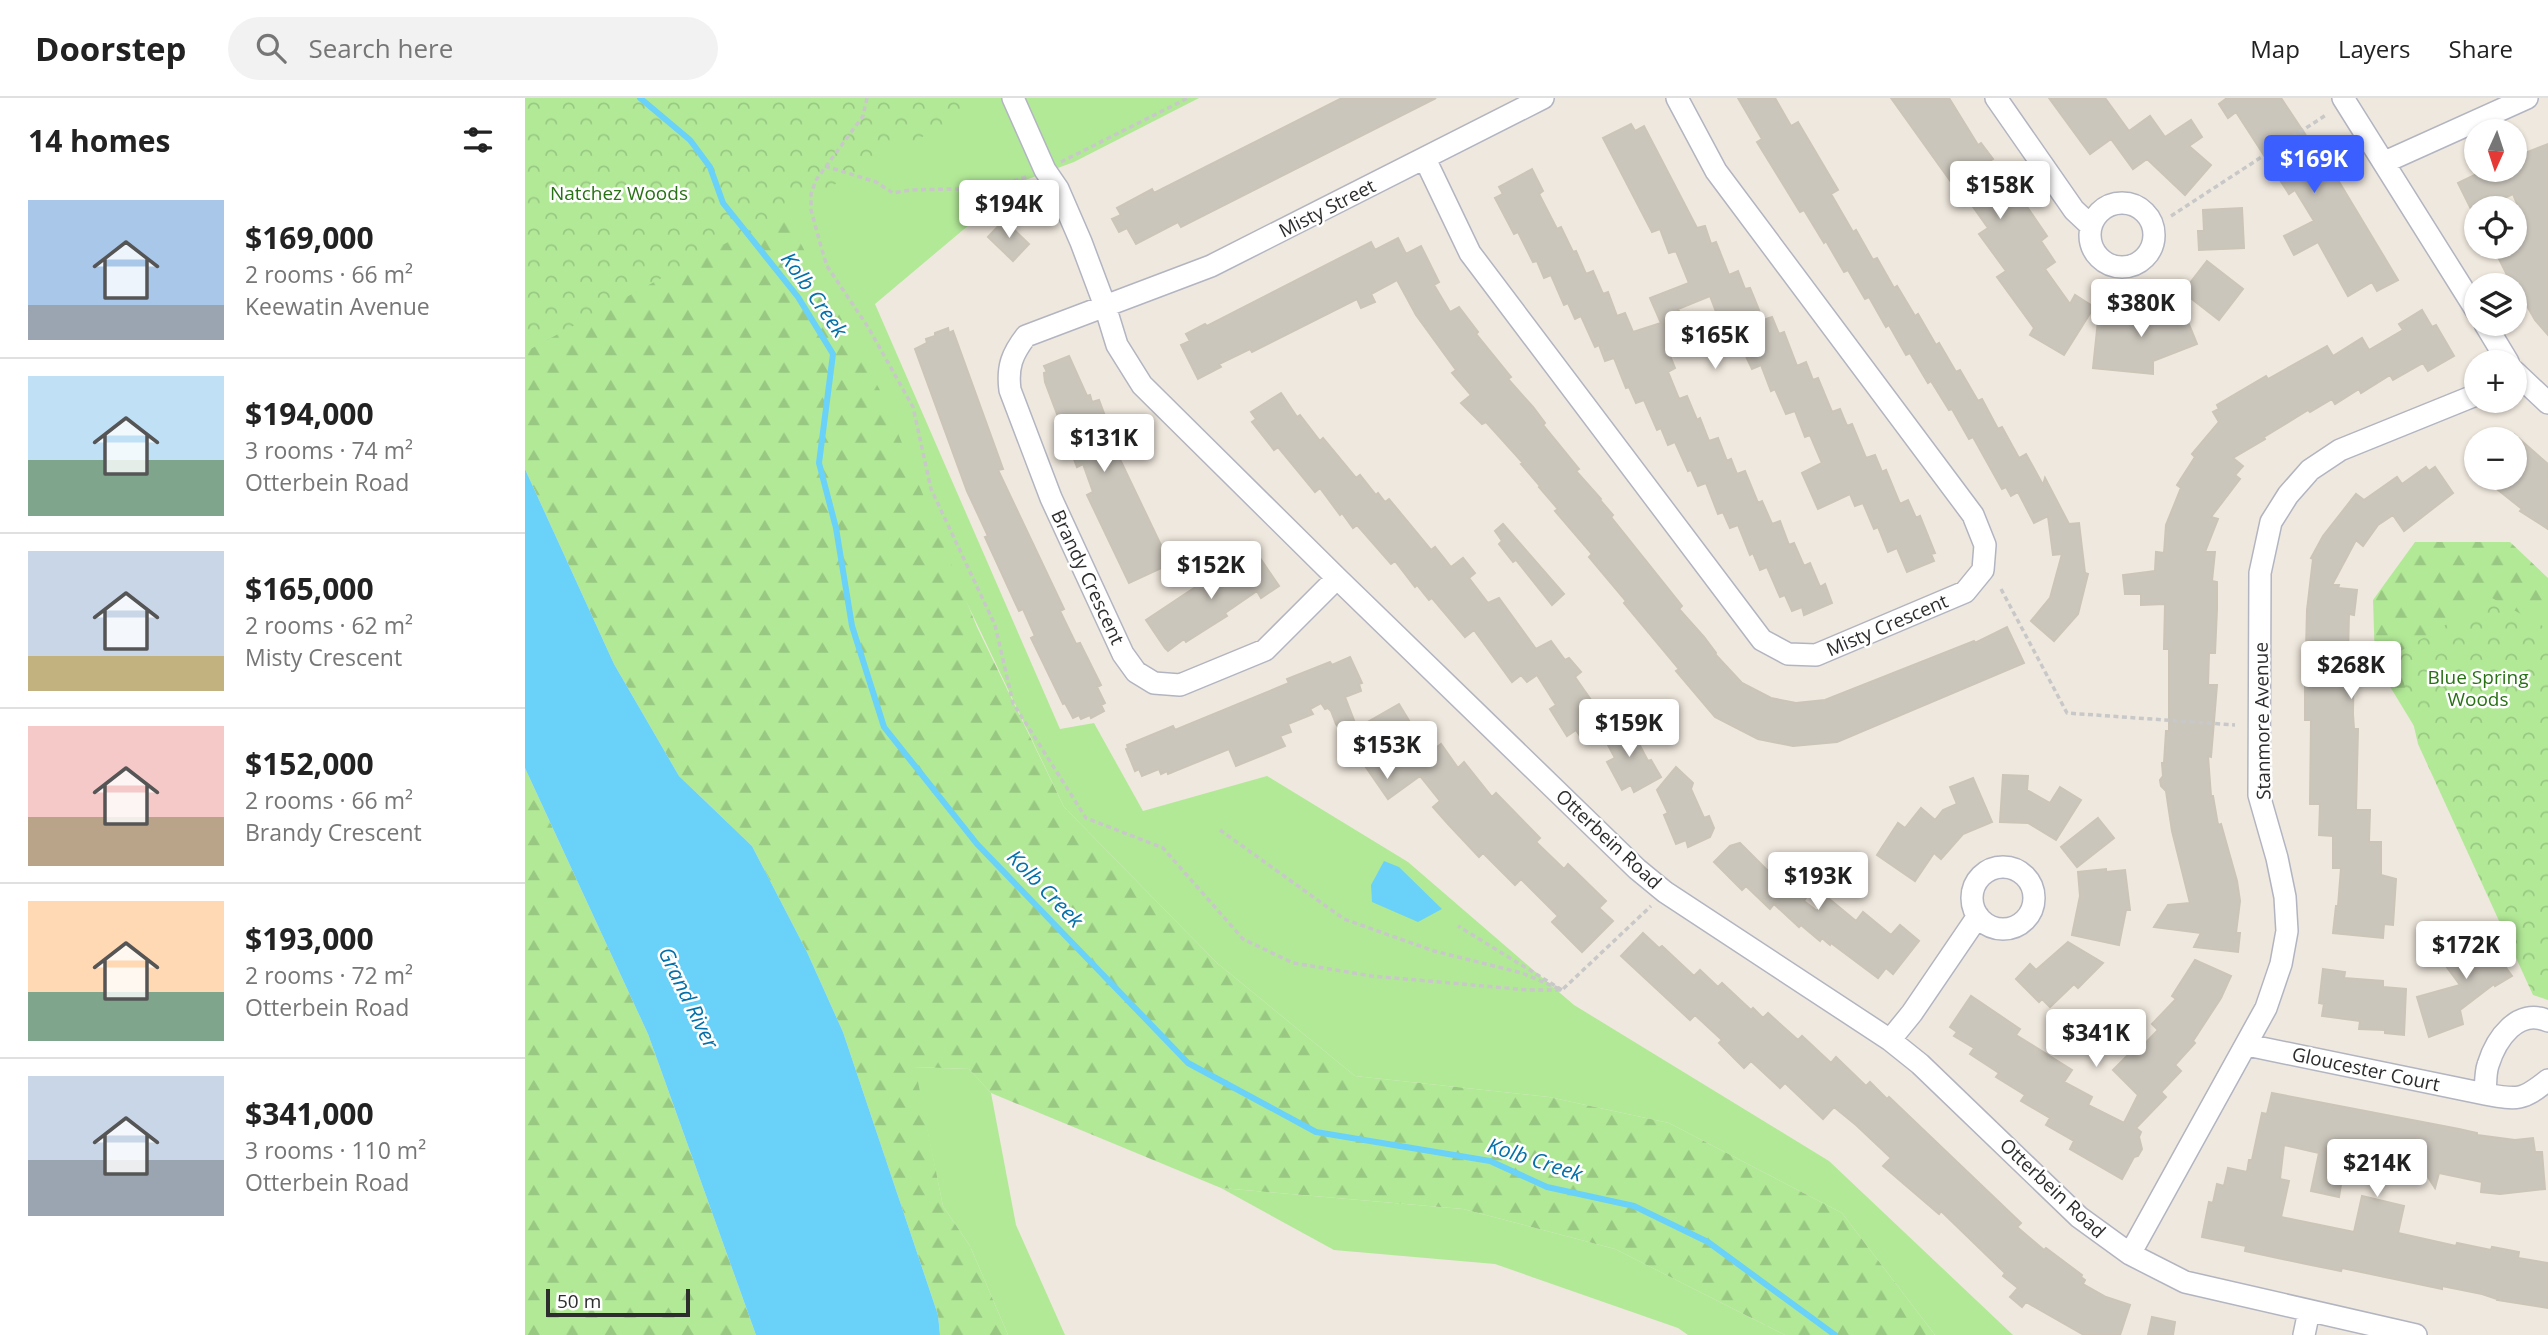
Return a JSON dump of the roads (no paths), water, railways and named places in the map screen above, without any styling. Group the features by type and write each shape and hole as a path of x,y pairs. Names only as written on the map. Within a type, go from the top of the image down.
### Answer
{"street":[{"name":"Otterbein Road","path":"1013,98 1045,170 1058,189 1072,221 1117,345 1142,385 1627,859 1665,892 1890,1040 1920,1064 2079,1217 2130,1254 2185,1282 2416,1335"},
{"name":"Misty Street","path":"1105,306 1211,266 1543,98"},
{"name":"Misty Crescent","path":"1425,159 1470,253 1762,640 1788,654 1816,655 1965,592 1983,570 1985,545 1973,515 1716,171 1677,98"},
{"path":"1996,98 2074,210 2091,226"},
{"path":"2343,98 2464,290"},
{"path":"2385,162 2528,98"},
{"name":"Brandy Crescent","path":"1105,306 1026,336 1014,351 1008,372 1010,390 1051,498 1123,654 1136,672 1154,683 1179,685 1265,650 1337,578"},
{"path":"2527,383 2548,402"},
{"name":"Stanmore Avenue","path":"2130,1254 2247,1045 2266,1007 2281,964 2287,931 2283,884 2259,795 2260,573 2271,522 2288,495 2310,470 2340,450 2464,400"},
{"path":"1890,1040 1978,916"},
{"path":"2485,1094 2487,1067 2506,1031 2522,1018 2539,1017 2548,1021"},
{"name":"Gloucester Court","path":"2247,1045 2512,1099 2529,1095 2548,1080"},
{"path":"2304,1335 2309,1311"}],"water":[{"name":"Grand River","path":"525,469 614,664 679,776 752,846 807,952 843,1032 938,1315 940,1335 756,1335 648,1034 525,768"},
{"path":"1384,861 1399,867 1442,909 1418,922 1372,902 1371,885"}],"waterway":[{"name":"Kolb Creek","path":"640,98 690,140 710,167 723,203 798,297 833,354 819,463 836,528 852,626 884,727 977,844 1188,1063 1316,1132 1490,1161 1547,1187 1634,1206 1708,1242 1835,1335"}],"park label":[{"name":"Natchez Woods","path":"619,193"},
{"name":"Blue Spring Woods","path":"2478,688"}]}
